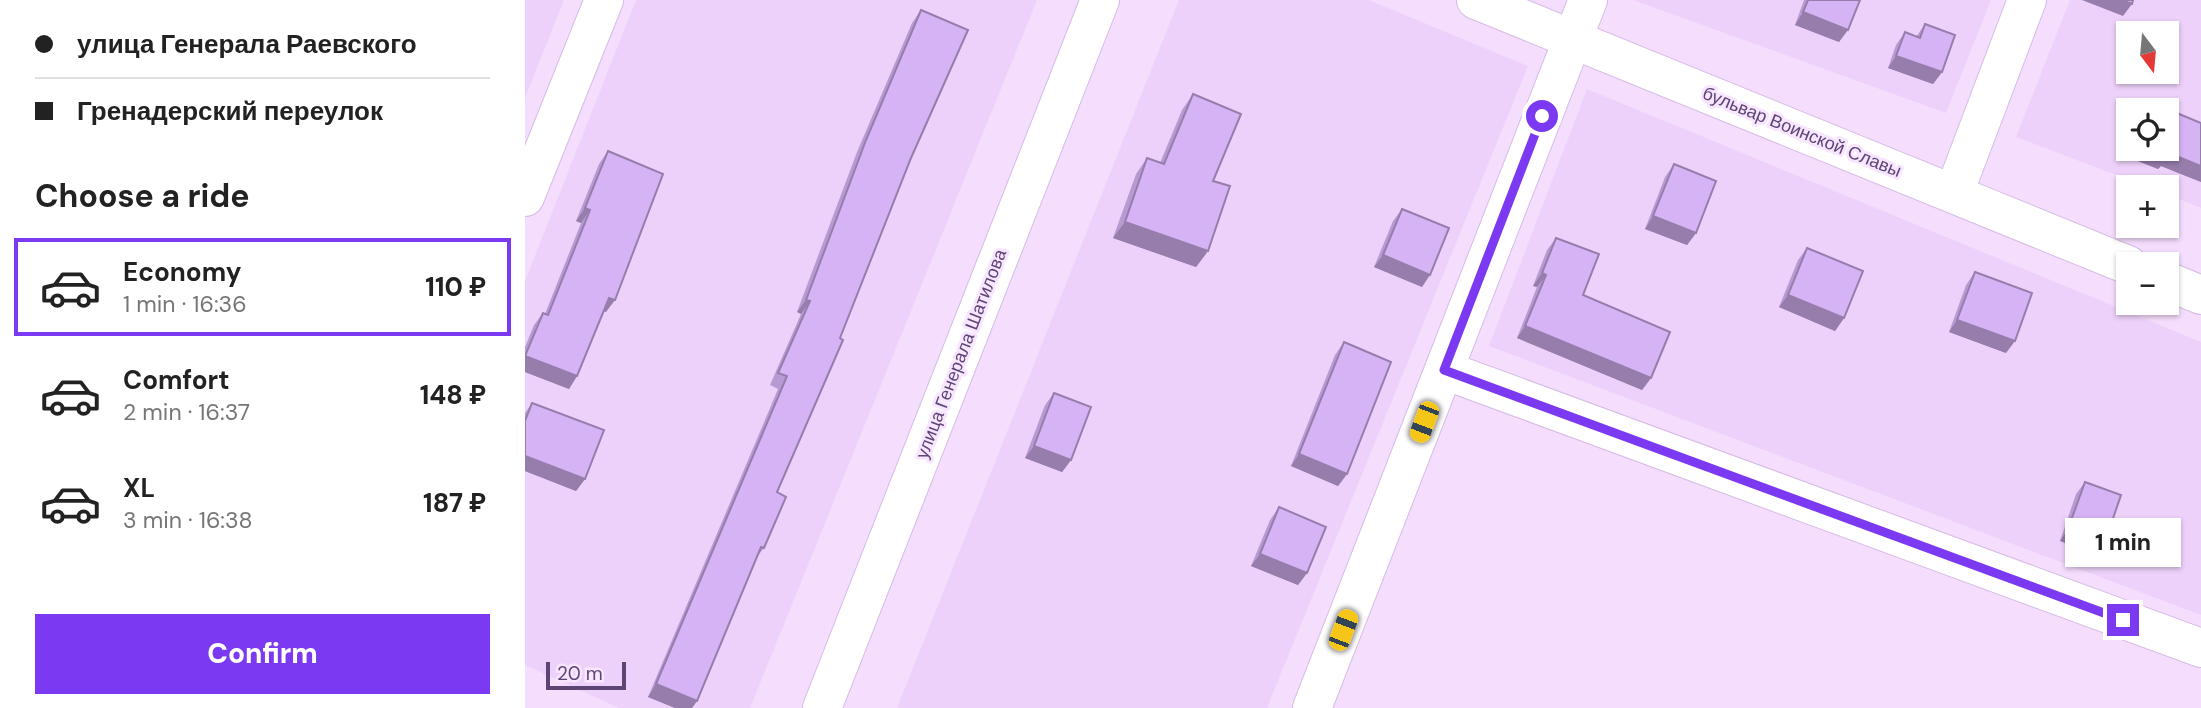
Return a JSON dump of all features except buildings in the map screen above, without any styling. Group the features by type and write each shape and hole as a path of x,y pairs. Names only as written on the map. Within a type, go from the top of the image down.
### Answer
{"street":[{"path":"525,197 604,0"},
{"name":"улица Генерала Шатилова","path":"822,708 1100,0"},
{"name":"бульвар Воинской Славы","path":"1476,0 2116,260"},
{"path":"1312,708 1588,0"},
{"path":"1954,193 2027,0"},
{"path":"2179,286 2201,295"},
{"path":"1444,370 2201,649"}],"shaded area":[{"path":"525,0 564,0 525,98"},
{"path":"636,0 1037,0 750,708 619,708 525,665 525,281"},
{"path":"1179,0 1369,0 1528,66 1267,708 897,708"},
{"path":"1633,0 1991,0 1946,113"},
{"path":"2070,0 2201,0 2201,208 2179,199 2179,175 2116,175 2016,137"},
{"path":"1587,89 2116,307 2116,315 2135,315 2201,342 2201,615 1489,346"}],"route":[{"path":"1542,116 1444,370 2123,620"}]}
